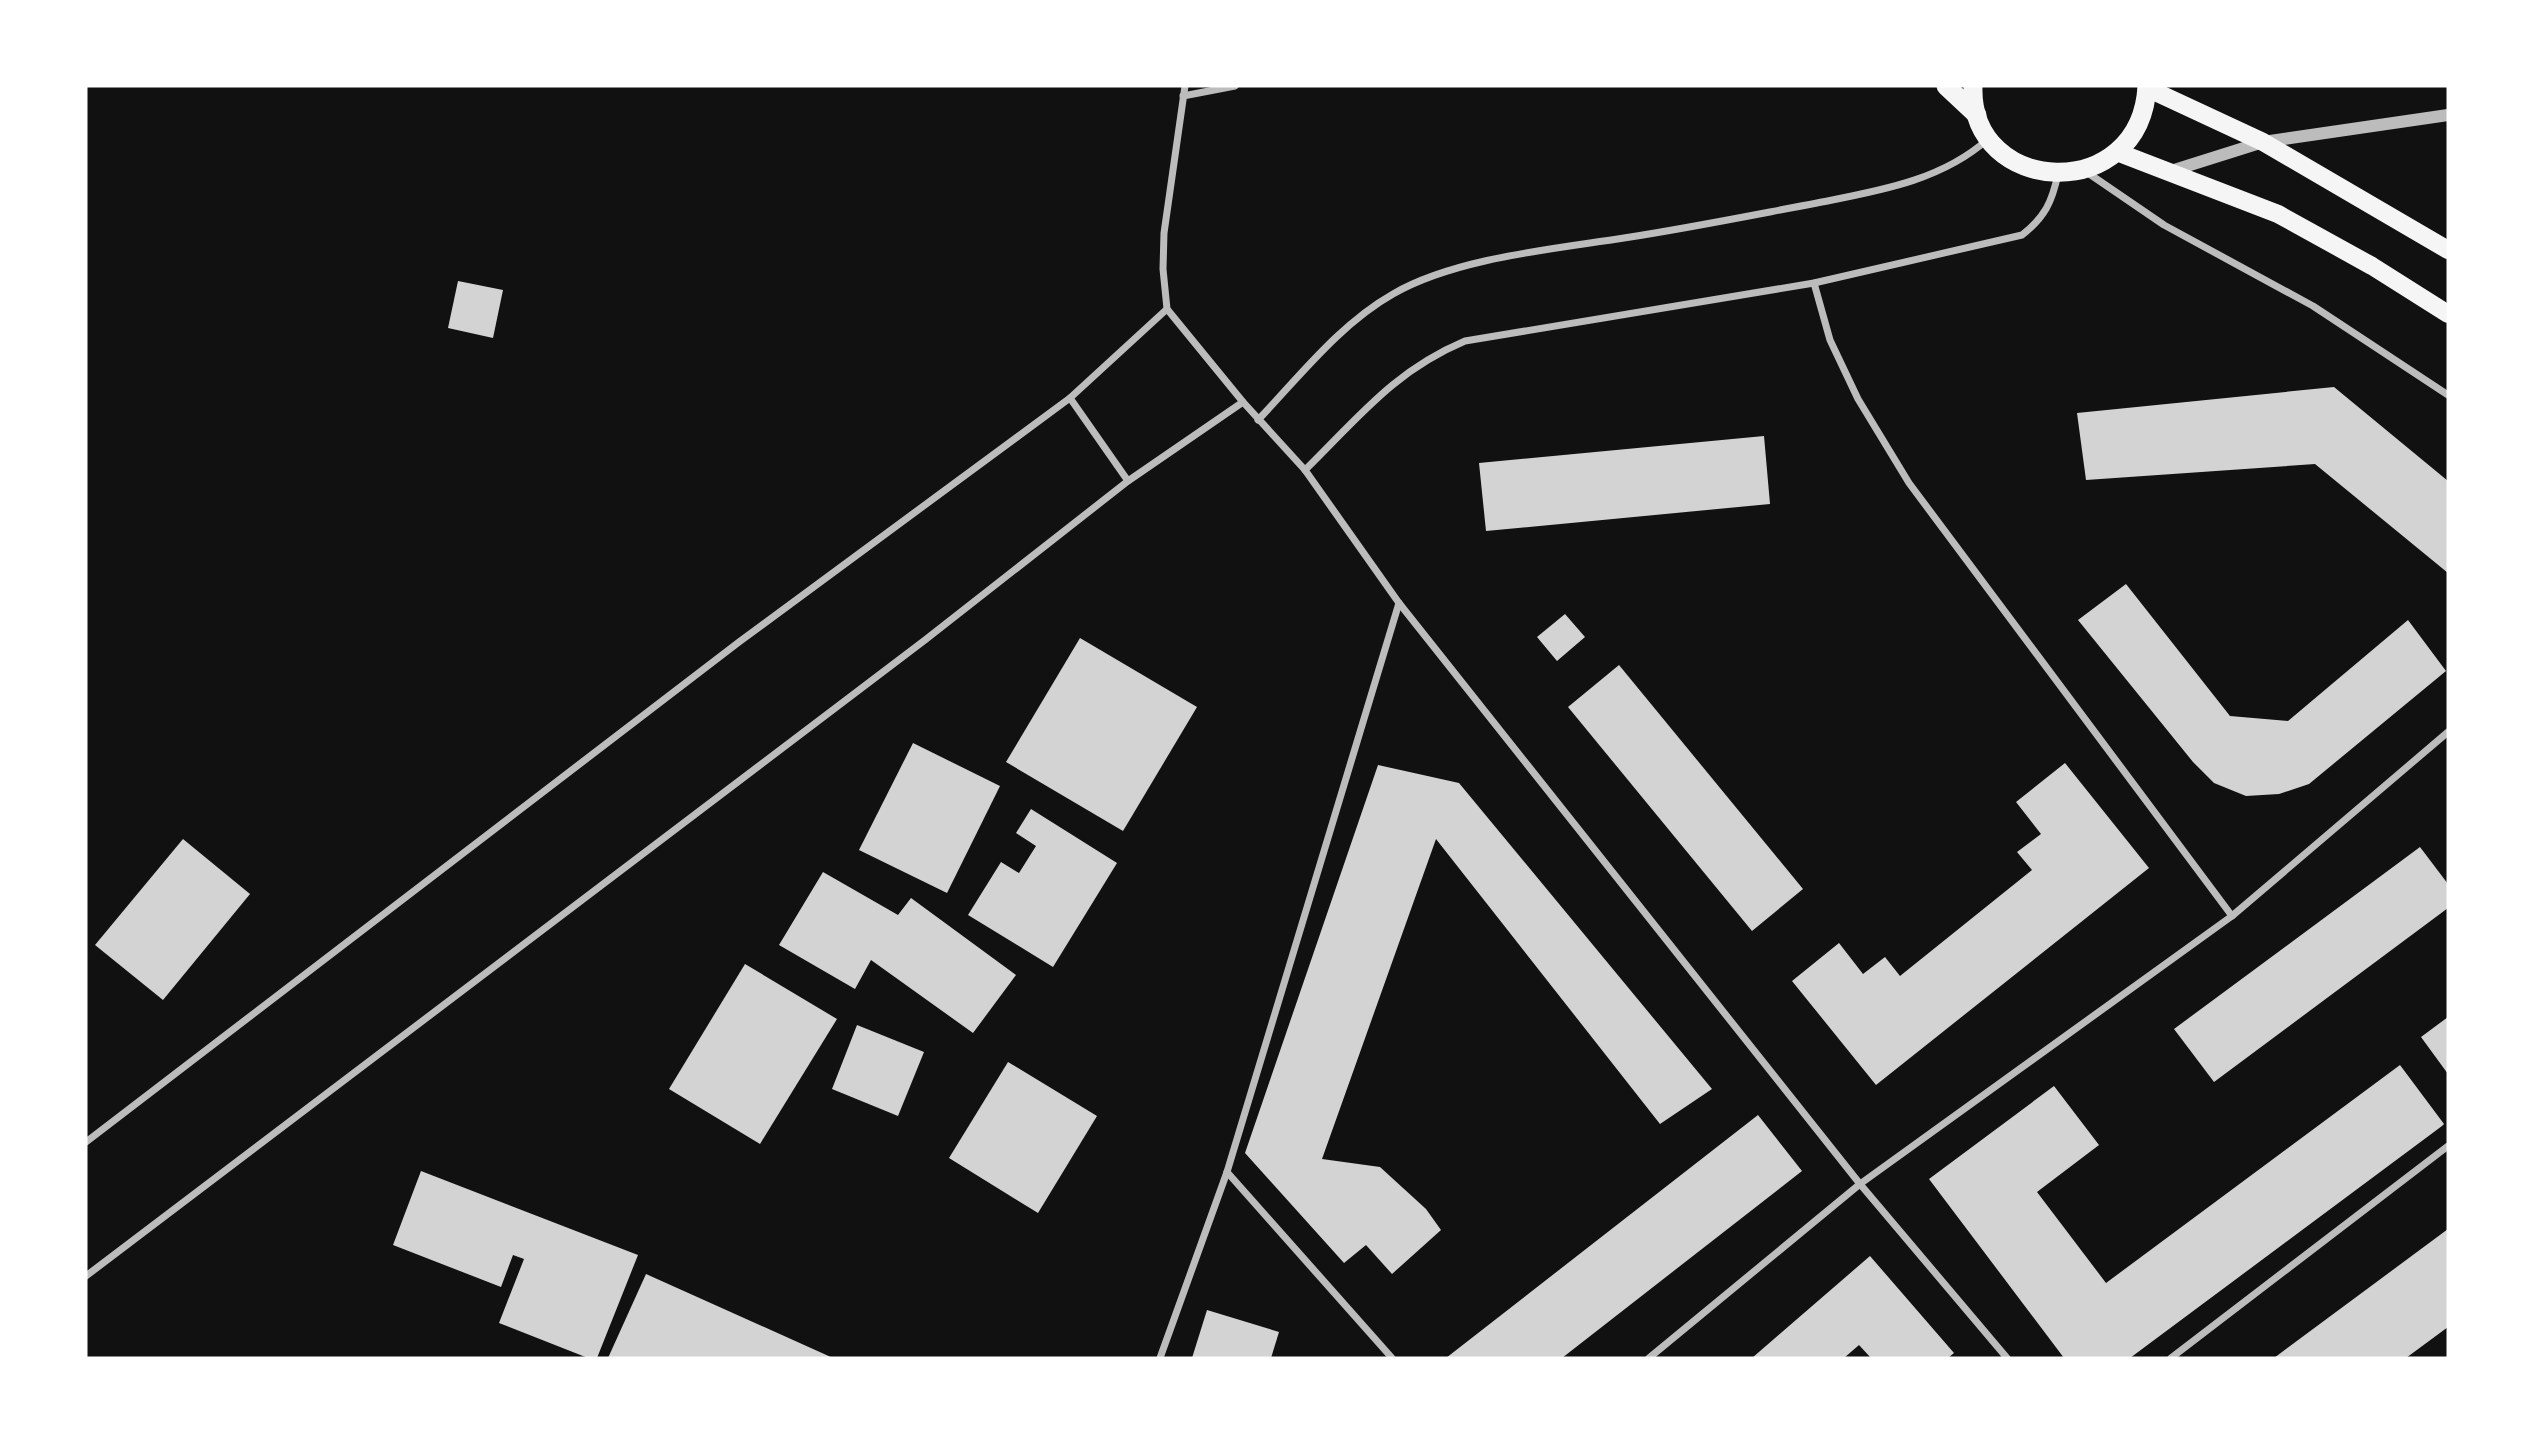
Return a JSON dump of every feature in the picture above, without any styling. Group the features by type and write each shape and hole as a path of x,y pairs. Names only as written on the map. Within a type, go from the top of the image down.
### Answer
{"highway":[{"path":"1946,86 1977,115 1989,138 2008,157 2031,169 2058,174 2085,170 2117,152 2133,134 2144,112 2147,87"},
{"path":"1973,86 1977,115"}],"main road":[{"path":"2147,87 2263,142 2448,250"},
{"path":"2117,152 2278,214 2372,266 2448,314"}],"street":[{"path":"1185,86 1164,233 1163,269 1167,309 1242,402 1305,470 1399,603 1860,1184 2007,1358"},
{"path":"1183,96 1235,86"},
{"path":"2171,172 2263,142 2448,115"},
{"path":"1258,420 1350,323 1393,293 1425,278 1513,256 1659,232 1893,187 1968,156 1989,138"},
{"path":"2085,170 2164,225 2313,306 2448,395"},
{"path":"1305,470 1396,379 1429,357 1465,341 1814,282 2022,234 2039,222 2051,205 2058,174"},
{"path":"1814,282 1830,340 1858,399 1909,483 2232,916"},
{"path":"86,1142 728,650 1070,398 1167,309"},
{"path":"1070,398 1128,481"},
{"path":"86,1276 925,640 1128,481 1242,402"},
{"path":"1160,1358 1227,1172 1399,603"},
{"path":"1649,1358 1860,1184 2232,916 2448,732"},
{"path":"2171,1358 2448,1146"},
{"path":"1227,1172 1392,1358"}],"building":[{"path":"458,281 503,290 493,338 448,328"},
{"path":"2334,387 2448,481 2448,573 2315,464 2086,480 2077,413"},
{"path":"1764,436 1770,504 1486,531 1479,463"},
{"path":"2126,584 2230,716 2288,721 2408,620 2446,671 2309,784 2279,794 2246,796 2214,783 2193,762 2078,620"},
{"path":"1565,614 1585,637 1557,661 1537,637"},
{"path":"1080,638 1197,707 1123,831 1006,762"},
{"path":"1619,665 1803,889 1752,931 1568,707"},
{"path":"913,743 1000,786 947,893 859,850"},
{"path":"2065,763 2149,868 1876,1085 1792,981 1839,943 1863,974 1885,957 1900,976 2032,870 2017,852 2041,834 2016,802"},
{"path":"1378,765 1459,783 1712,1089 1660,1124 1436,839 1322,1159 1380,1167 1426,1209 1441,1230 1392,1274 1366,1245 1344,1263 1245,1153"},
{"path":"1031,809 1117,863 1053,967 968,915 1001,862 1019,873 1036,846 1016,833"},
{"path":"183,839 250,894 163,1000 95,945"},
{"path":"2420,847 2448,884 2448,908 2214,1082 2174,1029"},
{"path":"823,872 898,915 911,898 1016,975 973,1033 871,960 855,989 779,945"},
{"path":"745,964 837,1019 760,1144 669,1089"},
{"path":"2448,1017 2448,1074 2421,1037"},
{"path":"857,1025 924,1052 898,1116 832,1089"},
{"path":"1008,1062 1097,1116 1038,1213 949,1158"},
{"path":"2400,1065 2444,1124 2130,1358 2064,1358 1929,1179 2054,1086 2099,1145 2037,1192 2106,1283"},
{"path":"1758,1115 1802,1171 1562,1358 1446,1358"},
{"path":"421,1171 638,1255 597,1358 588,1358 499,1323 524,1259 513,1255 501,1287 393,1245"},
{"path":"2448,1229 2448,1327 2406,1358 2274,1358"},
{"path":"1870,1256 1954,1353 1948,1358 1871,1358 1859,1345 1844,1358 1752,1358"},
{"path":"646,1274 833,1358 608,1358"},
{"path":"1207,1310 1279,1332 1271,1358 1192,1358"}]}
